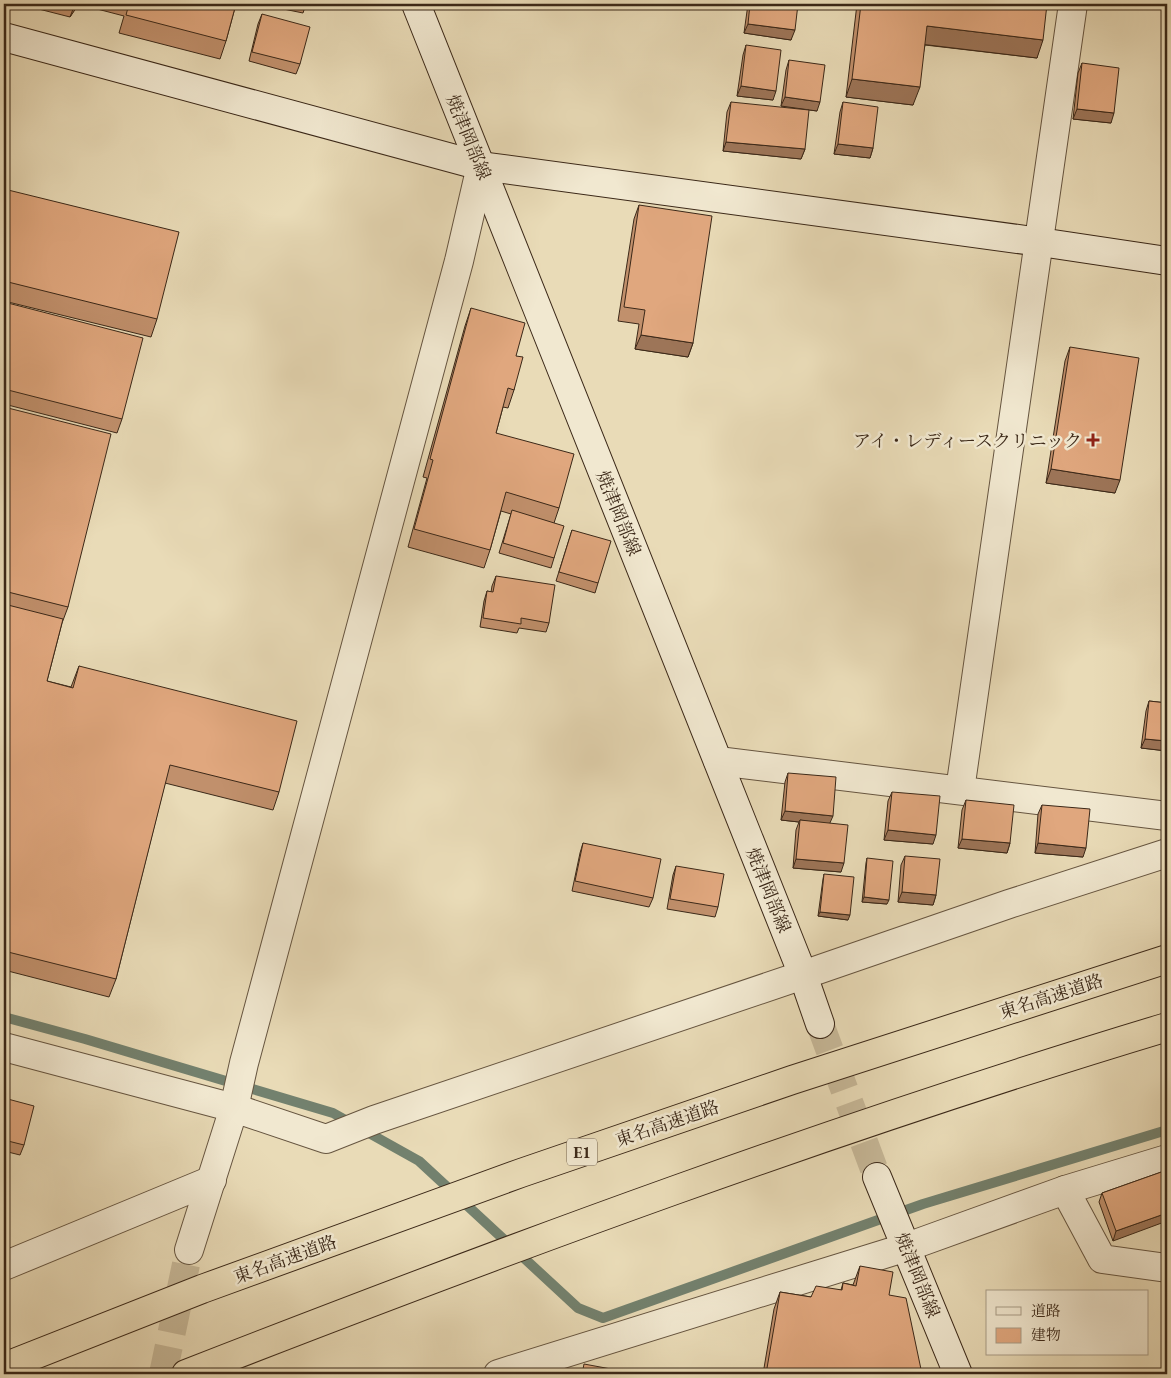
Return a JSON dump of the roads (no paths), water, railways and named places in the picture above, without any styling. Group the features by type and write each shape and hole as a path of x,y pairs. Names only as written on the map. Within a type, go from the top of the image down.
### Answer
{"highway":[{"name":"東名高速道路","path":"4,1368 202,1289 521,1173 792,1080 1167,959"},
{"path":"186,1374 378,1300 809,1142 1061,1059 1167,1027"}],"street":[{"name":"焼津岡部線","path":"416,4 718,761 803,976 820,1024"},
{"path":"960,790 1073,4"},
{"path":"4,37 481,166 1167,261"},
{"path":"189,1250 234,1108 244,1063 459,261 481,166"},
{"path":"718,761 1167,816"},
{"path":"4,1047 234,1108 326,1139 374,1120 803,976 1009,904 1167,853"},
{"path":"498,1374 907,1247 1065,1190 1167,1159"},
{"name":"焼津岡部線","path":"877,1177 958,1374"},
{"path":"4,1266 212,1180"},
{"path":"1065,1190 1102,1258 1167,1268"}],"waterway":[{"path":"4,1017 85,1039 333,1113 419,1161 578,1308 603,1318 923,1204 1167,1130"}],"tunnel":[{"path":"820,1024 877,1177"},
{"path":"163,1374 189,1250"}],"place":[{"name":"アイ・レディースクリニック","path":"1093,440"}]}
